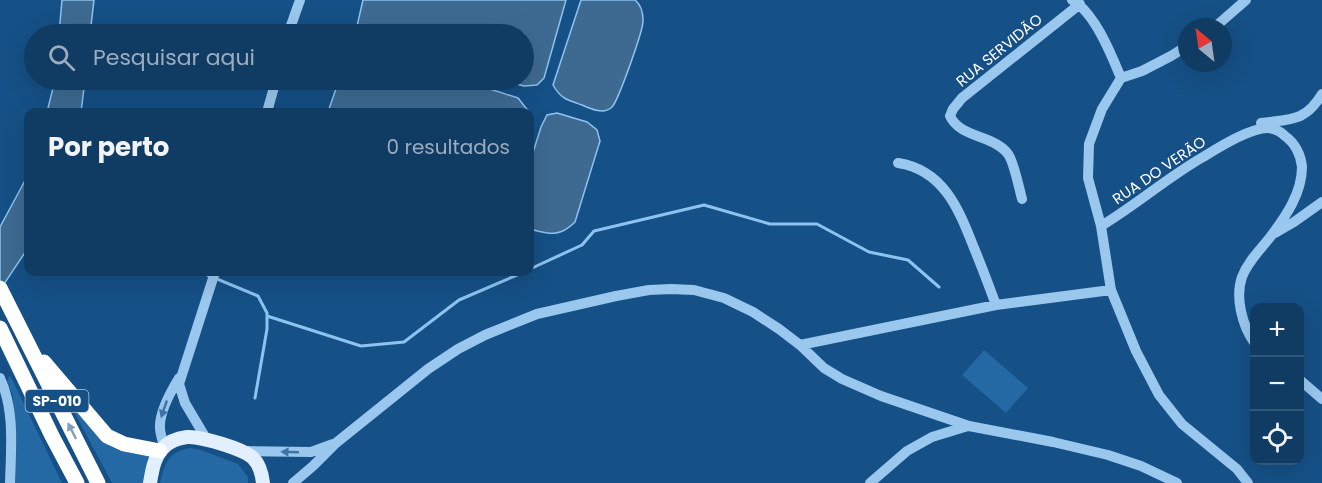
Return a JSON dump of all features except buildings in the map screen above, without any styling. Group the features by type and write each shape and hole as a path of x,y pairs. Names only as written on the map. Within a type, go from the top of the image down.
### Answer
{"highway":[{"name":"SP-010","path":"0,288 98,483"},
{"name":"SP-010","path":"3,335 76,483"},
{"path":"29,345 107,435 124,444 162,449"}],"main road":[{"path":"150,483 152,467 162,449 174,440 187,437 207,440 243,451 258,465 263,483"}],"street":[{"path":"292,24 300,0"},
{"path":"1225,18 1246,0"},
{"name":"RUA SERVIDÃO","path":"1022,199 1009,156 1000,146 957,126 950,116 962,98 1076,2 1107,44 1122,78"},
{"path":"1178,52 1142,71 1122,78 1102,109 1089,144 1088,178 1101,226 1111,290 1136,351 1159,395 1182,424 1237,469 1248,483"},
{"path":"268,108 273,90"},
{"path":"1246,135 1257,124 1300,117 1315,106 1322,94"},
{"name":"RUA DO VERÃO","path":"1101,226 1124,213 1195,162 1246,135 1271,128 1288,138 1301,160 1300,185 1292,205 1249,263 1242,278 1239,298 1250,334"},
{"path":"898,163 911,165 928,173 944,188 956,204 996,305"},
{"path":"1272,234 1322,202"},
{"path":"207,440 185,403 179,384 214,276"},
{"path":"293,483 336,443 428,369 458,349 485,335 537,314 616,296 649,290 672,289 694,290 724,298 753,312 800,345 824,368 842,379 881,396 969,426 1108,455 1141,466 1177,483"},
{"path":"800,345 996,305 1111,290"},
{"path":"162,449 160,420 169,396 181,375"},
{"path":"0,378 8,401 11,426 10,483"},
{"path":"1304,384 1322,399"},
{"path":"870,483 907,451 932,437 969,426"},
{"path":"243,451 311,452 336,443"}],"shaded area":[{"path":"62,0 94,0 91,24 60,24"},
{"path":"363,0 566,0 544,78 537,85 534,85 534,24 357,24"},
{"path":"581,0 635,0 642,11 642,26 625,79 612,107 605,111 593,110 568,100 553,85"},
{"path":"52,90 84,90 82,108 48,108"},
{"path":"336,90 493,90 518,98 526,108 329,108"},
{"path":"557,113 587,122 597,130 600,141 575,222 559,233 534,230 534,149 547,115"},
{"path":"24,182 24,254 0,290 0,227"},
{"path":"984,350 1028,388 1006,413 962,375"},
{"path":"10,375 62,483 15,483 13,396 7,381"},
{"path":"64,393 97,435 113,448 150,455 144,483 112,483"},
{"path":"190,448 238,464 248,477 248,483 160,483 172,456"}],"waterway":[{"path":"534,267 582,245 594,231 704,205 770,224 817,224 869,252 908,260 939,287"},
{"path":"210,276 258,296 267,313 267,329 255,398"},
{"path":"267,316 361,346 404,342 459,300 515,276"}]}
